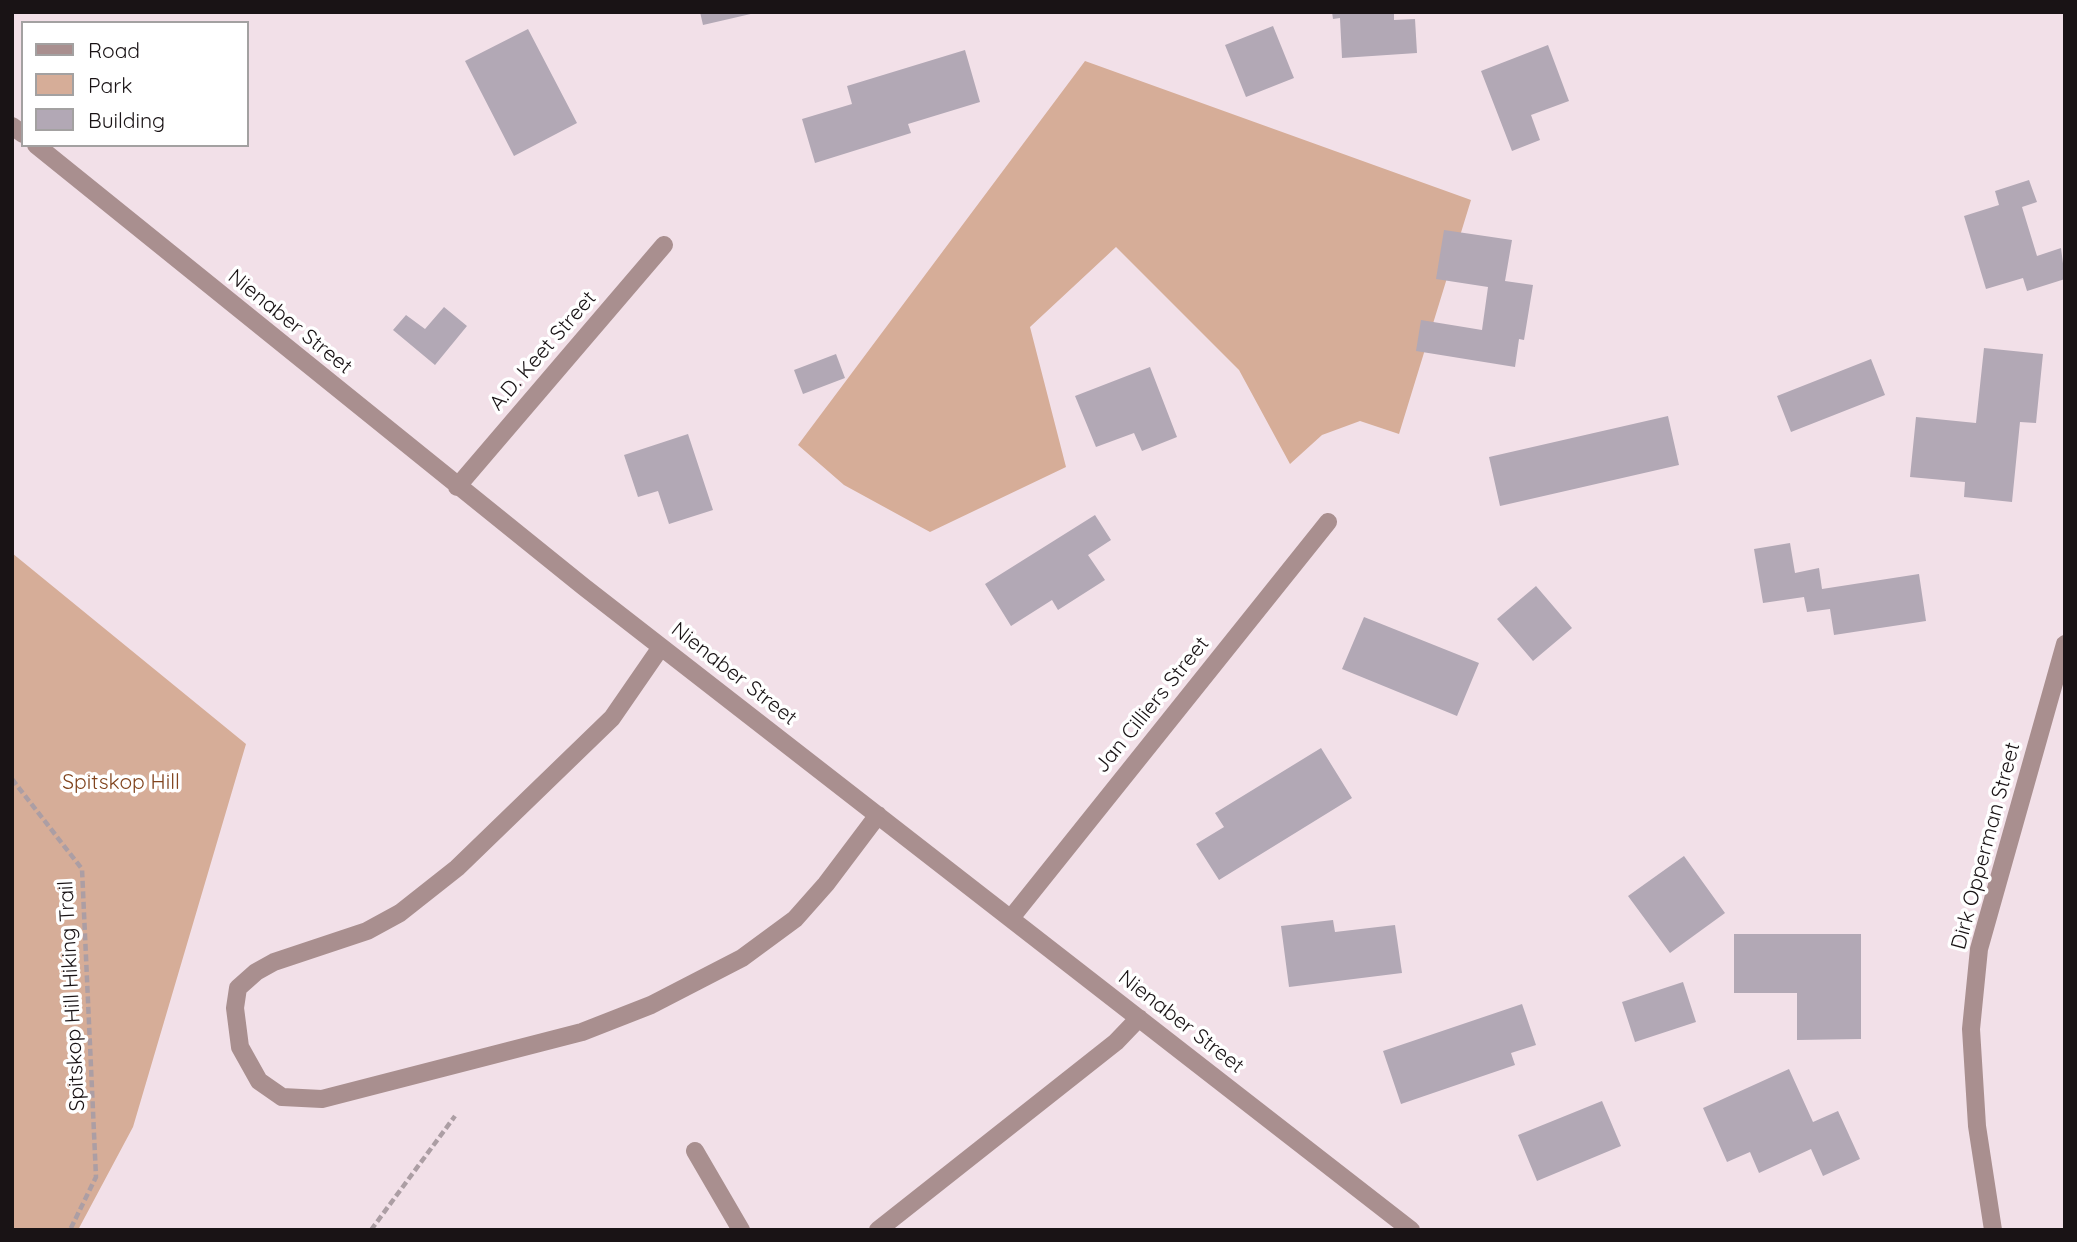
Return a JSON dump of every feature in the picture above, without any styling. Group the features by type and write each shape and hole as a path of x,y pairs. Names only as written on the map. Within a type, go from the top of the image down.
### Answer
{"street":[{"name":"Nienaber Street","path":"38,147 457,487 1411,1230"},
{"name":"A.D. Keet Street","path":"457,487 664,245"},
{"name":"Jan Cilliers Street","path":"1011,918 1328,522"},
{"name":"Dirk Opperman Street","path":"1993,1230 1977,1126 1970,1029 1979,949 2065,644"},
{"path":"661,647 612,718 457,868 400,913 367,931 274,962 256,972 238,988 235,1008 240,1047 258,1082 282,1097 322,1099 582,1032 651,1004 742,958 795,919 826,884 878,815"},
{"path":"878,1230 1116,1042 1139,1017"},
{"path":"695,1151 741,1230"}],"path":[{"name":"Spitskop Hill Hiking Trail","path":"12,779 82,869 96,1177 70,1230"},
{"path":"371,1230 455,1116"}],"green space":[{"path":"1085,61 1471,200 1399,434 1360,421 1322,435 1290,464 1239,370 1116,247 1030,327 1066,467 930,532 844,485 798,445"},
{"name":"Spitskop Hill","path":"12,553 246,744 133,1127 78,1230 12,1230"}],"building":[{"path":"700,12 755,12 755,13 703,25"},
{"path":"1332,12 1394,12 1394,20 1415,19 1417,53 1342,58 1340,18 1333,19"},
{"path":"1273,26 1294,78 1246,97 1225,45"},
{"path":"528,29 577,123 514,156 465,61"},
{"path":"1548,45 1569,101 1531,115 1540,140 1512,151 1481,71"},
{"path":"965,50 980,102 908,124 911,133 815,163 802,119 852,104 847,86"},
{"path":"2029,180 2037,202 2022,207 2037,256 2061,248 2065,279 2027,291 2023,278 1986,289 1964,216 1999,205 1995,191"},
{"path":"1444,230 1512,240 1505,281 1533,285 1524,340 1519,339 1515,367 1416,351 1421,320 1482,330 1488,287 1436,279"},
{"path":"444,307 467,326 435,365 393,330 406,315 425,329"},
{"path":"1984,348 2043,354 2036,423 2020,422 2012,502 1964,497 1965,482 1910,477 1916,417 1976,423"},
{"path":"836,354 845,378 803,394 794,370"},
{"path":"1871,359 1885,395 1791,432 1777,396"},
{"path":"1150,367 1177,437 1142,451 1134,433 1096,447 1075,396"},
{"path":"1668,416 1679,465 1500,506 1489,457"},
{"path":"688,434 713,510 669,524 658,491 638,497 624,455"},
{"path":"1095,515 1111,540 1088,555 1105,580 1058,610 1052,600 1011,626 985,584"},
{"path":"1790,543 1795,573 1819,568 1822,589 1919,574 1926,621 1834,635 1830,609 1807,612 1804,597 1763,603 1754,549"},
{"path":"1536,586 1572,628 1533,661 1497,619"},
{"path":"1364,617 1479,663 1457,716 1342,669"},
{"path":"1321,748 1352,798 1219,880 1196,844 1224,827 1215,813"},
{"path":"1684,856 1725,913 1670,953 1628,896"},
{"path":"1333,920 1335,932 1395,925 1402,973 1289,987 1281,926"},
{"path":"1734,934 1861,934 1861,1039 1797,1040 1797,993 1734,993"},
{"path":"1683,982 1696,1022 1635,1042 1622,1002"},
{"path":"1522,1004 1536,1045 1511,1053 1515,1065 1401,1104 1383,1051"},
{"path":"1789,1069 1813,1122 1838,1111 1860,1159 1823,1176 1811,1149 1759,1173 1750,1152 1727,1162 1703,1108"},
{"path":"1602,1101 1621,1146 1537,1181 1518,1135"}]}
